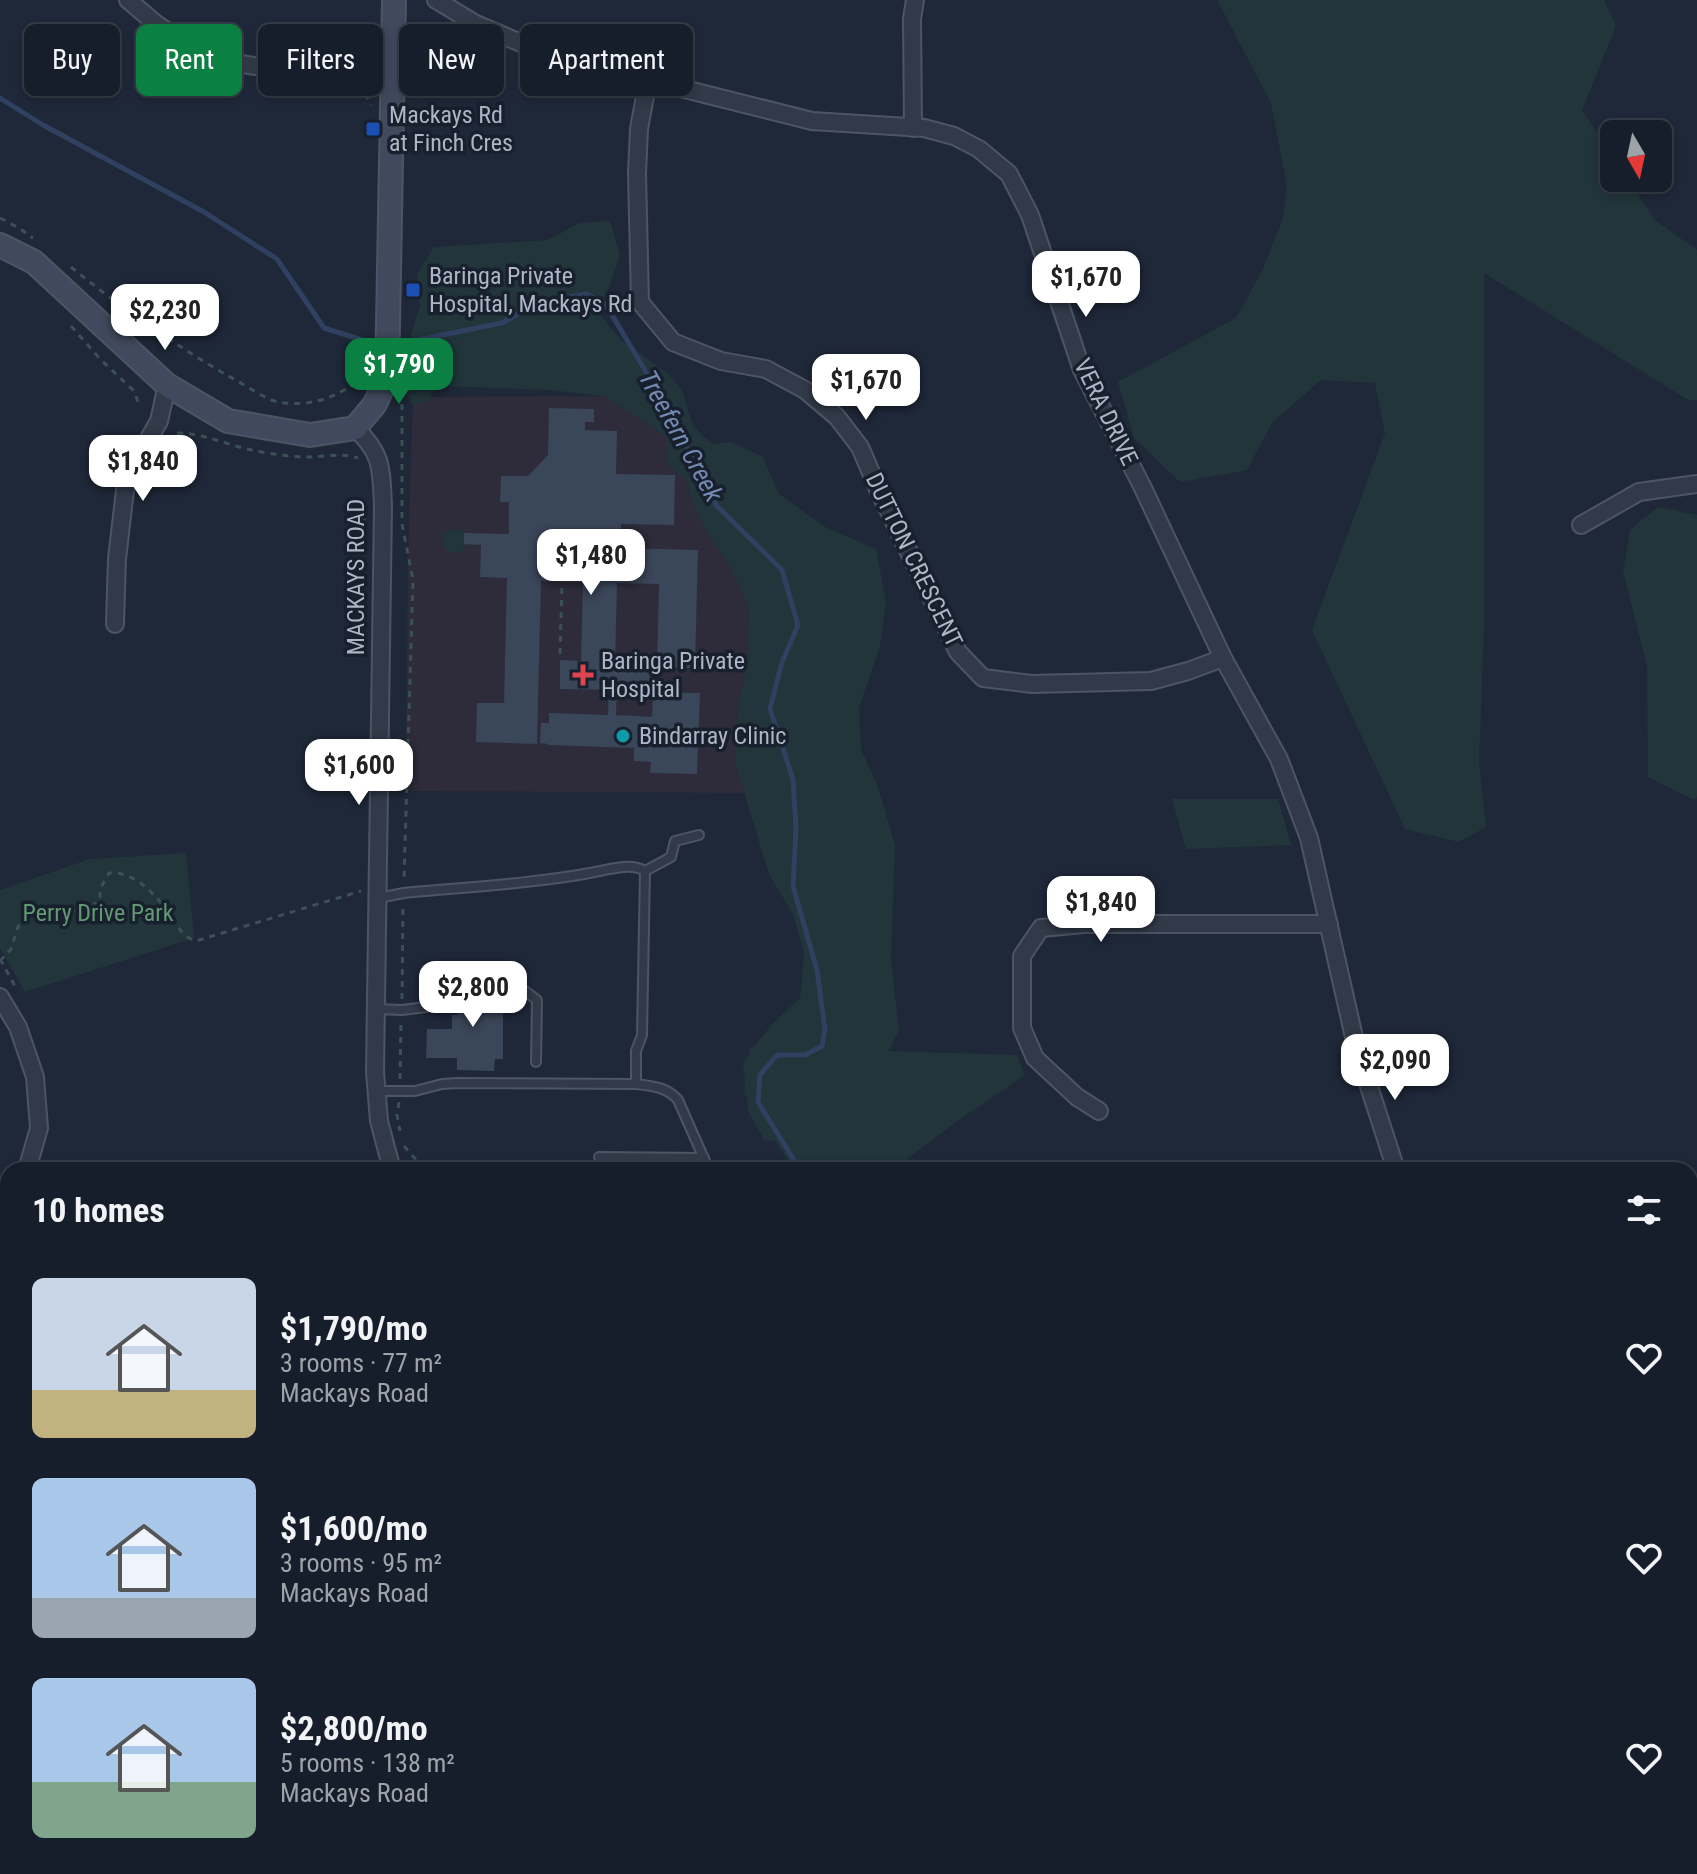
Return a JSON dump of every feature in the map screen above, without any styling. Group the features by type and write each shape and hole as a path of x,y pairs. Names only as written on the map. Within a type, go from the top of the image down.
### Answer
{"street":[{"path":"128,0 190,47 215,59 258,66"},
{"path":"0,245 34,262 167,385 228,421 310,435 355,428 375,404 387,377 394,0"},
{"name":"VERA DRIVE","path":"436,0 476,24 520,43"},
{"path":"913,128 912,19 915,0"},
{"path":"383,67 391,67"},
{"name":"VERA DRIVE","path":"693,91 812,121 924,128 967,142 1009,174 1030,215 1082,370 1142,486 1223,658 1279,759 1309,838 1356,1046 1393,1162"},
{"name":"DUTTON CRESCENT","path":"645,96 639,129 637,174 640,302 673,342 721,361 766,369 805,390 837,417 860,447 958,652 983,678 1032,684 1151,681 1223,658"},
{"path":"115,624 117,559 125,490 139,456 159,421 167,385"},
{"name":"MACKAYS ROAD","path":"355,428 377,454 383,505 376,1091 379,1121 390,1162"},
{"path":"1581,525 1639,492 1697,484"},
{"path":"1099,1111 1077,1097 1035,1058 1022,1028 1022,956 1041,928 1084,924 1329,924"},
{"path":"0,997 18,1027 35,1077 39,1128 29,1162"}],"lane":[{"path":"645,871 671,857 675,841 699,835"},
{"path":"378,898 624,867 638,867 645,871"},
{"path":"636,1084 636,1051 642,1035 645,871"},
{"path":"376,1009 426,1007 457,980 498,974 537,1000 536,1062"},
{"path":"376,1091 415,1091 442,1084 636,1084 662,1089 671,1092 678,1100 706,1162"},
{"path":"599,1157 704,1158"}],"path":[{"path":"367,96 373,107"},
{"path":"0,218 43,246"},
{"path":"65,262 161,334 225,374 281,403 314,402 342,393 367,375"},
{"path":"69,323 101,360 134,391 140,407"},
{"path":"177,433 201,435 267,453 303,457 350,455 364,462"},
{"path":"364,523 365,497"},
{"path":"400,1130 397,1115 413,580 402,524"},
{"path":"560,654 562,583"},
{"path":"15,986 0,960 11,949 20,921 48,912 87,910 100,897 100,889 109,873 119,872 136,879 154,895 180,932 196,941 361,891"},
{"path":"404,1145 418,1162"}],"shaded area":[{"name":"Baringa Private Hospital","path":"663,396 763,560 757,793 406,791 413,397"}],"green space":[{"path":"1217,0 1604,0 1616,26 1582,110 1600,137 1600,192 1636,192 1655,220 1697,250 1697,400 1688,400 1484,273 1484,626 1479,763 1486,827 1459,842 1405,829 1312,630 1385,433 1375,383 1321,380 1272,423 1247,470 1180,482 1134,438 1118,382 1236,318 1263,269 1283,218 1287,186 1271,103"},
{"path":"610,221 620,255 610,285 596,310 622,341 666,372 682,390 693,426 712,444 731,442 763,457 779,494 827,528 876,549 886,602 880,647 859,707 861,749 878,787 895,845 891,958 899,1031 888,1051 1017,1055 1025,1075 907,1159 910,1162 789,1162 775,1141 764,1140 748,1111 743,1062 749,1055 750,1047 754,1047 773,1023 800,998 804,953 793,914 769,874 735,763 737,713 748,660 749,608 733,571 692,503 687,481 667,464 667,439 603,396 549,390 437,386 427,402 412,404 405,391 411,334 420,306 417,274 434,247 548,240 579,223"},
{"path":"1658,507 1697,515 1697,797 1694,800 1648,777 1647,666 1623,572 1630,530"},
{"path":"454,529 463,532 466,541 463,550 454,553 445,550 442,541 445,532"},
{"path":"1172,799 1278,799 1291,845 1186,849"},
{"name":"Perry Drive Park","path":"186,853 194,938 25,992 0,948 0,890 90,859"}],"building":[{"path":"549,408 594,409 594,422 585,422 585,430 617,431 616,474 675,475 674,525 621,524 621,548 698,550 695,668 657,667 659,584 617,583 615,665 640,666 640,662 650,663 649,690 617,688 616,715 652,717 653,692 700,693 697,774 650,773 651,762 634,761 634,748 540,743 541,723 549,723 549,713 608,715 609,690 560,689 560,660 581,661 583,582 541,581 537,744 476,742 477,703 504,703 507,578 480,577 481,545 464,544 464,533 509,534 509,502 500,502 501,476 528,476 548,455"},
{"path":"459,982 503,983 503,1059 495,1059 494,1071 457,1070 457,1058 426,1058 427,1029 452,1029 452,1015 458,1015"}],"waterway":[{"name":"Treefern Creek","path":"0,98 43,125 204,212 277,259 324,328 369,342"},
{"name":"Treefern Creek","path":"407,342 502,323 539,302 587,294 606,305 664,402 716,505 782,570 798,625 782,662 770,709 793,779 796,829 793,886 817,970 825,1029 822,1046 805,1055 777,1055 760,1075 758,1102 795,1162"}],"place":[{"name":"Mackays Rd at Finch Cres","path":"373,129"},
{"name":"Baringa Private Hospital, Mackays Rd","path":"413,290"},
{"name":"Baringa Private Hospital","path":"583,675"},
{"name":"Bindarray Clinic","path":"623,736"}]}
